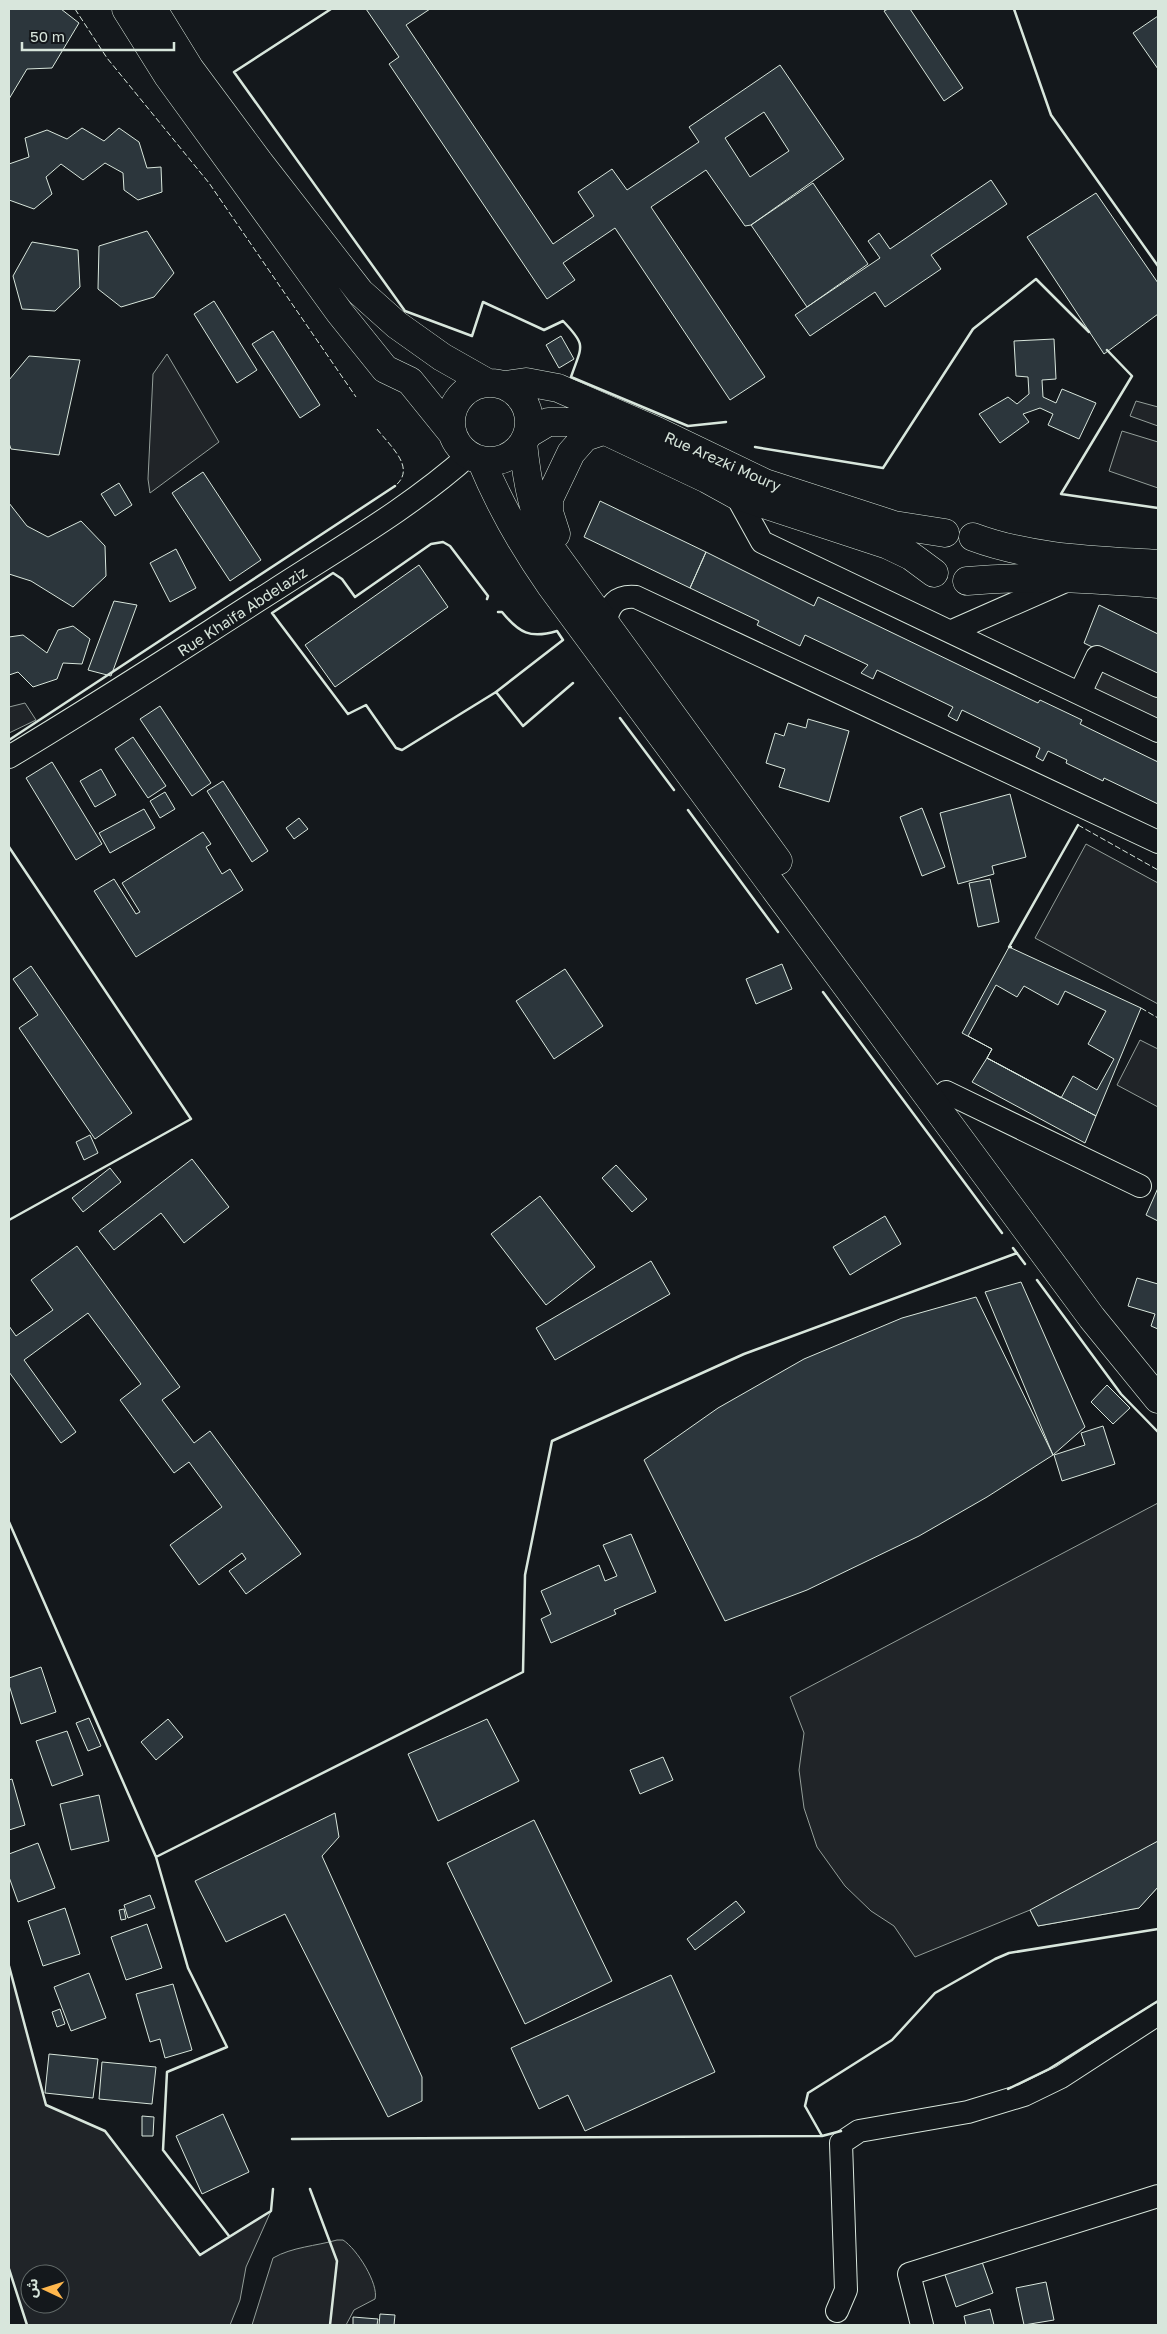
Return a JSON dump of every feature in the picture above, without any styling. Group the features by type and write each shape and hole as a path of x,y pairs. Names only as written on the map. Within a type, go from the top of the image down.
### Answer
{"main road":[{"path":"126,9 168,76 340,313 385,369 410,381 452,433 458,445 475,458 513,528 551,586 1092,1318 1158,1399"},
{"path":"153,9 195,76 360,292 397,325 442,357 495,384 514,390 526,405 529,414 525,438 530,499 543,534 569,575 606,623 1082,1280 1158,1376"},
{"name":"Rue Arezki Moury","path":"495,384 526,382 558,388 657,431 765,483 894,525 945,533"},
{"path":"452,433 451,416 457,400 470,388 495,384"},
{"name":"Rue Arezki Moury","path":"525,438 548,422 561,421 606,430 736,495 888,545 911,556 934,573"},
{"path":"606,430 585,437 575,447 549,499 549,512 559,540 606,623"},
{"path":"475,458 505,458 512,455 525,438"},
{"path":"1158,564 1065,557 1010,549 959,531 945,533 939,537 930,550 930,566 934,573 946,582 953,584 967,581 1032,577 1158,584"},
{"path":"967,581 975,576 982,561 982,552 973,537"}],"street":[{"name":"Rue Khaifa Abdelaziz","path":"9,756 70,720 379,523 475,458"},
{"path":"736,495 762,542 952,631 1158,731"},
{"path":"952,631 1047,588 1077,578"},
{"path":"1128,582 1158,596"},
{"path":"606,623 607,614 613,602 620,598 636,597 1158,842"},
{"path":"1080,693 1097,657 1158,686"},
{"path":"946,1092 1140,1186"},
{"path":"837,2311 846,2290 841,2143 859,2131 968,2112 1024,2095 1061,2077 1158,2014"},
{"path":"922,2325 909,2274 1158,2196"}],"shaded area":[{"path":"167,354 219,442 150,493 148,479 153,374"},
{"path":"1136,401 1158,407 1158,426 1130,416"},
{"path":"1122,431 1158,442 1158,488 1109,471"},
{"path":"1104,667 1158,692 1158,724 1092,693"},
{"path":"25,703 36,720 9,733 9,707"},
{"path":"1086,844 1158,883 1158,1004 1035,938"},
{"path":"1140,1040 1158,1049 1158,1107 1117,1085"},
{"path":"1158,1503 1158,1887 1139,1908 1038,1926 1030,1910 915,1957 894,1926 871,1911 845,1886 817,1847 804,1808 799,1770 804,1733 790,1697"},
{"path":"9,1966 46,2105 105,2131 199,2255 271,2211 246,2267 240,2300 230,2325 27,2325 23,2314 70,2314 70,2264 20,2264 20,2303 9,2269"},
{"path":"343,2240 349,2245 366,2267 374,2285 375,2299 354,2310 346,2325 252,2325 273,2258 296,2249"}],"building":[{"path":"9,9 61,9 79,23 52,68 27,69 9,99"},
{"path":"366,9 430,9 406,25 553,244 594,216 578,192 612,169 627,190 699,142 689,127 780,65 844,159 751,225 745,226 706,170 651,207 765,377 730,400 615,228 563,263 575,280 547,299 389,64 399,57","holes":["764,112 789,151 750,177 725,138"]},
{"path":"888,9 910,9 963,88 944,101 884,11"},
{"path":"1158,16 1158,69 1133,33"},
{"path":"82,128 104,141 119,128 139,142 147,168 161,167 162,192 138,200 124,190 123,173 105,163 83,180 61,164 46,177 52,194 34,209 9,200 9,164 29,157 25,138 47,130 67,139"},
{"path":"991,180 1007,204 931,255 941,269 885,307 875,292 810,336 795,315 880,258 868,241 879,233 890,249"},
{"path":"813,183 868,264 807,307 751,225"},
{"path":"1096,193 1158,283 1158,314 1104,354 1027,237"},
{"path":"147,231 174,273 154,297 121,307 98,289 99,246"},
{"path":"32,242 78,250 80,287 55,311 22,309 13,276"},
{"path":"214,301 257,370 237,383 194,314"},
{"path":"273,331 320,405 300,418 252,344"},
{"path":"561,336 574,359 559,368 546,345"},
{"path":"1054,339 1056,379 1042,380 1043,397 1056,403 1062,389 1096,403 1079,439 1048,425 1053,414 1040,408 1023,414 1029,422 1000,443 979,414 1008,397 1017,404 1029,394 1028,377 1016,376 1014,341"},
{"path":"29,356 80,360 59,455 11,449 9,443 9,380"},
{"path":"203,472 261,560 230,581 172,493"},
{"path":"119,483 132,505 115,516 101,494"},
{"path":"600,501 706,552 690,588 584,537"},
{"path":"9,503 27,526 48,537 81,521 105,546 106,576 73,607 31,581 9,574"},
{"path":"176,549 196,588 170,602 150,563"},
{"path":"706,552 814,606 818,597 1038,703 1040,700 1082,720 1080,724 1158,762 1158,804 1104,778 1103,781 1066,763 1067,760 1048,751 1043,761 1036,757 1040,748 962,710 957,721 948,716 953,707 877,670 873,679 861,673 868,665 805,635 800,646 757,625 759,621 690,588"},
{"path":"419,565 448,607 335,687 305,645"},
{"path":"114,601 137,605 111,676 88,670"},
{"path":"1099,605 1158,634 1158,679 1084,643"},
{"path":"73,626 90,639 82,664 63,663 57,679 33,687 18,672 9,675 9,637 23,635 47,653 58,630"},
{"path":"160,706 211,783 192,796 140,719"},
{"path":"808,719 849,731 829,802 779,787 785,769 766,763 775,733 784,736 788,723 806,728"},
{"path":"133,737 166,786 148,798 115,749"},
{"path":"52,762 102,844 76,860 26,778"},
{"path":"101,769 116,795 95,807 80,781"},
{"path":"223,781 268,851 252,862 207,791"},
{"path":"165,792 175,809 160,818 150,801"},
{"path":"1010,794 1026,857 992,866 994,874 958,884 940,813"},
{"path":"922,808 945,867 922,876 900,817"},
{"path":"144,809 155,828 110,853 99,833"},
{"path":"299,818 308,829 294,839 286,828"},
{"path":"203,832 211,844 206,847 222,874 230,869 243,890 136,957 94,891 114,879 136,914 140,912 122,883"},
{"path":"990,879 999,922 978,927 969,883"},
{"path":"1009,947 1141,1008 1096,1116 987,1058 992,1049 962,1033"},
{"path":"782,964 792,989 756,1004 746,979"},
{"path":"31,966 132,1113 95,1139 19,1028 38,1015 13,979"},
{"path":"565,969 603,1026 554,1059 516,1001"},
{"path":"996,985 1017,997 1024,986 1058,1005 1065,991 1106,1011 1088,1044 1114,1059 1097,1090 1073,1076 1061,1098 987,1058 992,1049 968,1036"},
{"path":"987,1058 1096,1116 1085,1143 972,1082"},
{"path":"90,1135 98,1153 84,1160 76,1142"},
{"path":"192,1159 229,1207 184,1243 161,1213 114,1250 99,1231"},
{"path":"616,1165 647,1199 632,1212 602,1178"},
{"path":"110,1168 121,1182 83,1212 72,1198"},
{"path":"1158,1188 1158,1221 1146,1215"},
{"path":"540,1196 595,1267 546,1305 491,1234"},
{"path":"885,1216 901,1244 850,1275 833,1247"},
{"path":"77,1246 180,1387 162,1400 194,1443 210,1431 301,1554 246,1594 229,1571 246,1559 242,1553 199,1585 170,1545 222,1507 189,1462 174,1473 120,1400 141,1384 88,1313 24,1360 76,1432 61,1443 9,1372 9,1326 16,1336 53,1310 31,1280"},
{"path":"651,1261 670,1294 555,1360 536,1328"},
{"path":"1137,1278 1158,1284 1158,1329 1151,1326 1155,1314 1128,1306"},
{"path":"1021,1282 1085,1427 1053,1455 985,1292"},
{"path":"976,1297 1053,1455 987,1497 919,1536 807,1590 725,1621 644,1460 718,1408 804,1359 902,1318"},
{"path":"1107,1385 1130,1408 1113,1424 1091,1402"},
{"path":"1103,1426 1115,1464 1062,1481 1054,1455 1085,1445 1081,1433"},
{"path":"631,1534 656,1592 614,1610 616,1614 551,1643 541,1619 551,1614 541,1591 599,1565 605,1581 617,1576 603,1545"},
{"path":"41,1667 56,1712 21,1724 9,1685 9,1678"},
{"path":"89,1718 101,1746 88,1751 76,1723"},
{"path":"168,1719 183,1737 156,1760 141,1742"},
{"path":"487,1719 519,1781 438,1821 408,1754"},
{"path":"67,1731 83,1775 52,1786 36,1741"},
{"path":"663,1757 673,1780 640,1794 630,1770"},
{"path":"12,1779 25,1825 9,1830 9,1780"},
{"path":"99,1795 109,1841 71,1850 60,1804"},
{"path":"335,1813 339,1837 322,1856 422,2077 422,2101 388,2117 285,1914 226,1942 195,1881"},
{"path":"534,1820 612,1981 525,2024 447,1863"},
{"path":"1158,1841 1158,1887 1139,1908 1038,1926 1030,1910"},
{"path":"38,1843 55,1888 18,1902 9,1877 9,1854"},
{"path":"150,1895 155,1908 128,1918 124,1905"},
{"path":"736,1901 745,1912 695,1950 687,1939"},
{"path":"65,1908 80,1954 43,1966 28,1921"},
{"path":"124,1909 126,1919 121,1920 119,1910"},
{"path":"147,1924 162,1968 126,1980 111,1937"},
{"path":"89,1973 106,2018 71,2031 54,1987"},
{"path":"671,1975 715,2072 585,2131 568,2095 539,2109 511,2048"},
{"path":"173,1984 192,2050 165,2058 160,2039 150,2042 136,1994"},
{"path":"60,2009 65,2024 57,2027 52,2012"},
{"path":"49,2054 98,2059 93,2098 45,2093"},
{"path":"102,2062 156,2067 152,2104 99,2099"},
{"path":"223,2114 249,2172 202,2194 176,2136"},
{"path":"142,2116 154,2117 153,2136 142,2136"},
{"path":"981,2259 993,2293 956,2307 944,2272"},
{"path":"1046,2282 1054,2320 1024,2325 1016,2288"},
{"path":"990,2309 994,2325 966,2325 964,2316"},
{"path":"380,2314 395,2315 394,2325 379,2325"},
{"path":"353,2317 378,2319 377,2325 353,2325"}],"fence":[{"path":"75,9 107,58 209,183 356,397"},
{"path":"377,429 399,457 402,465 401,479 395,486"},
{"path":"1078,825 1158,870"},
{"path":"1141,1008 1158,1018"}],"wall":[{"path":"331,9 234,72 405,311 472,336 483,302 544,330 563,321 576,336 580,346 580,352 571,377 688,426 726,422"},
{"path":"1014,9 1051,115 1158,266"},
{"path":"755,447 883,468 973,329 1036,279 1089,332"},
{"path":"1107,350 1132,376 1061,494 1158,508"},
{"path":"9,740 395,486"},
{"path":"487,599 488,596 450,546 443,542 431,544 355,597 342,579 333,573 272,613 348,714 366,705 396,748 402,750 496,692 523,726 573,683"},
{"path":"496,692 563,640 557,631 539,634 526,632 514,625 502,612 498,612"},
{"path":"620,718 674,790"},
{"path":"688,810 778,932"},
{"path":"1011,947 1009,947 1078,825"},
{"path":"9,847 191,1119 9,1220"},
{"path":"823,992 1002,1233"},
{"path":"1013,1248 1025,1264"},
{"path":"229,2236 163,2150 167,2072 227,2047 188,1968 156,1857 523,1672 525,1575 552,1441 744,1354 1017,1253"},
{"path":"1037,1280 1121,1394 1158,1432"},
{"path":"9,1522 156,1857"},
{"path":"822,2136 805,2106 808,2093 892,2040 935,1993 1009,1953 1158,1929"},
{"path":"9,1966 46,2105 105,2131 200,2255 271,2211 273,2189"},
{"path":"1008,2089 1049,2069 1158,2001"},
{"path":"292,2139 822,2136 841,2131"},
{"path":"310,2189 337,2261 330,2325"},
{"path":"9,2269 27,2325"}]}
